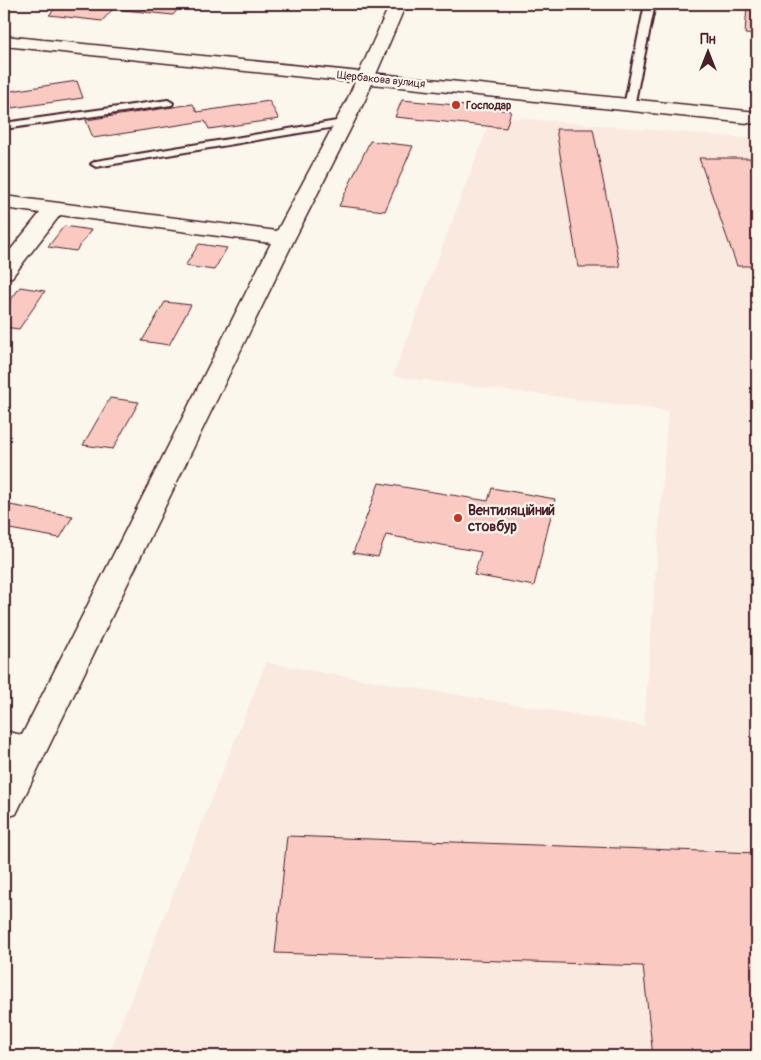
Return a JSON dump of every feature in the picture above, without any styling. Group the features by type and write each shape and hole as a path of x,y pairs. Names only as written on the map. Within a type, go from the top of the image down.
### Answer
{"street":[{"path":"4,804 18,747 367,77 398,4"},
{"name":"Щербакова вулиця","path":"4,40 757,118"},
{"path":"4,202 284,238"},
{"path":"4,272 54,209"}],"lane":[{"path":"629,106 650,4"},
{"path":"4,126 168,103"},
{"path":"96,164 343,123"}],"shaded area":[{"path":"492,116 757,139 757,1056 108,1056 266,663 644,726 668,411 393,376"}],"building":[{"path":"60,4 113,9 102,21 49,15"},
{"path":"98,4 182,4 173,15 95,7"},
{"path":"747,6 757,7 757,35 745,34"},
{"path":"77,81 83,98 12,108 10,100 4,101 4,92"},
{"path":"402,100 511,111 506,128 395,117"},
{"path":"269,101 279,119 209,129 205,121 93,138 86,120 193,104 197,112"},
{"path":"556,129 593,129 620,267 578,267"},
{"path":"370,141 413,146 385,211 339,206"},
{"path":"699,158 750,158 757,176 757,266 737,266"},
{"path":"64,226 91,230 76,251 48,247"},
{"path":"199,244 227,248 214,270 185,266"},
{"path":"20,287 45,291 19,329 4,327 4,310"},
{"path":"165,302 191,305 169,345 142,341"},
{"path":"110,398 139,402 113,449 83,445"},
{"name":"Вентиляційний стовбур","path":"379,483 488,501 492,488 555,499 534,586 474,575 481,552 386,535 378,557 353,553"},
{"path":"4,504 73,516 60,538 4,528"},
{"path":"287,836 757,853 757,1056 653,1056 643,966 275,953"}],"place":[{"name":"Господар","path":"456,105"},
{"name":"Вентиляційний стовбур","path":"458,518"}]}
